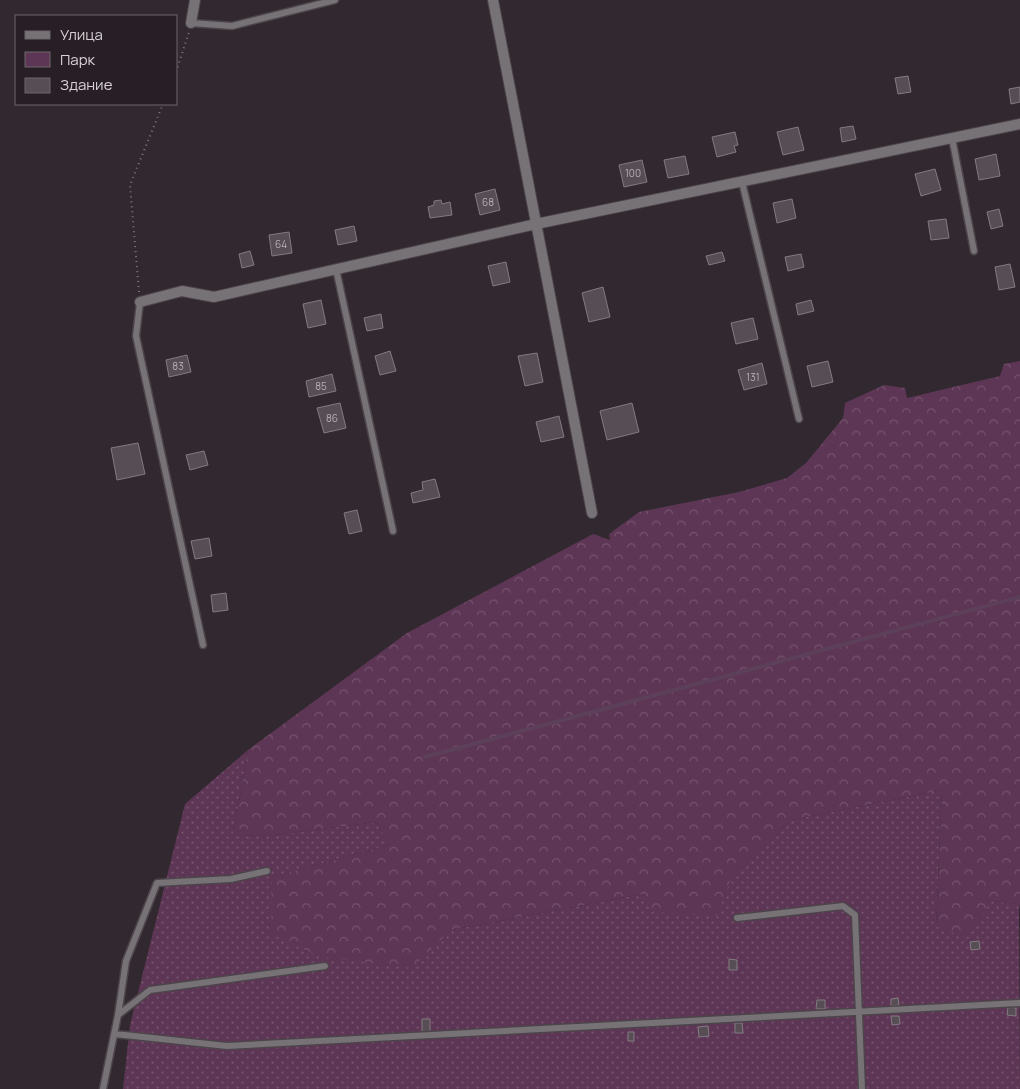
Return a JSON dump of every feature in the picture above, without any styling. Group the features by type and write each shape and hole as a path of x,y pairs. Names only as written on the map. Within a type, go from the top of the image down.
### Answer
{"street":[{"path":"191,23 195,0"},
{"path":"493,0 592,513"},
{"path":"140,302 182,291 214,297 536,224 1020,124"}],"lane":[{"path":"191,23 232,26 335,0"},
{"path":"952,138 974,251"},
{"path":"742,182 799,419"},
{"path":"336,269 393,531"},
{"path":"140,302 136,336 202,645"},
{"path":"103,1089 118,1015 126,961 157,883 231,879 267,871"},
{"path":"737,918 843,906 855,915 862,1089"},
{"path":"118,1015 150,990 325,966"},
{"path":"114,1034 227,1046 694,1022 859,1011 1020,1004"}],"path":[{"path":"178,65 191,23"},
{"path":"140,302 130,185 163,105"}],"green space":[{"path":"1020,361 1020,910 1019,904 991,901 967,938 936,926 942,790 791,820 730,881 717,916 652,912 642,894 451,930 412,968 321,957 271,934 272,877 389,845 377,822 274,835 233,836 248,750 407,633 593,534 610,540 609,534 639,512 739,492 787,478 806,463 843,418 845,403 884,385 905,388 907,398 1000,376 1004,364"},
{"path":"248,750 233,836 274,835 377,822 389,845 272,877 411,968 451,930 642,894 729,881 791,820 942,790 936,926 991,901 1019,904 1020,1089 123,1089 130,1025 185,804"}],"building":[{"path":"908,76 911,92 898,94 895,78"},
{"path":"1020,87 1020,102 1011,104 1009,89"},
{"path":"853,126 856,139 842,142 840,128"},
{"path":"798,127 804,150 783,155 777,132"},
{"path":"735,132 738,145 734,146 736,152 717,157 712,137"},
{"path":"996,154 1000,176 979,180 975,159"},
{"path":"685,156 689,174 668,178 664,160"},
{"path":"642,160 647,182 624,187 619,165"},
{"path":"935,169 941,190 921,196 915,174"},
{"path":"495,189 500,210 480,215 475,194"},
{"path":"792,199 796,218 777,223 773,203"},
{"path":"441,200 442,204 450,202 452,215 430,218 428,207 434,205 434,201"},
{"path":"999,209 1003,226 991,229 987,212"},
{"path":"946,219 949,238 931,240 928,221"},
{"path":"354,226 357,241 338,245 335,230"},
{"path":"289,232 292,253 272,256 269,235"},
{"path":"250,251 254,265 242,268 239,254"},
{"path":"722,252 725,261 709,265 706,256"},
{"path":"801,254 804,267 788,271 785,257"},
{"path":"506,262 510,282 493,286 488,266"},
{"path":"1010,264 1015,287 999,290 995,267"},
{"path":"603,287 610,317 589,322 582,293"},
{"path":"321,300 326,324 308,328 303,304"},
{"path":"811,300 814,311 798,315 796,304"},
{"path":"381,314 383,328 367,331 364,318"},
{"path":"753,318 758,339 736,344 731,323"},
{"path":"390,351 396,371 380,375 375,356"},
{"path":"537,353 543,382 525,386 518,356"},
{"path":"187,355 191,372 169,377 166,360"},
{"path":"828,361 833,382 812,387 807,366"},
{"path":"762,363 767,384 744,390 738,370"},
{"path":"332,374 336,391 309,397 306,381"},
{"path":"340,403 346,428 324,433 317,408"},
{"path":"632,403 639,432 607,440 600,411"},
{"path":"559,416 564,437 541,442 536,422"},
{"path":"138,443 145,474 117,480 111,448"},
{"path":"204,451 208,465 190,470 186,455"},
{"path":"435,479 440,497 413,503 411,493 423,490 422,482"},
{"path":"357,510 362,531 349,534 344,513"},
{"path":"209,538 212,556 195,559 191,541"},
{"path":"226,593 228,610 213,612 211,595"},
{"path":"979,941 980,949 971,950 970,942"},
{"path":"729,959 737,960 737,970 729,970"},
{"path":"898,998 899,1005 891,1006 891,999"},
{"path":"817,1000 825,1000 825,1009 816,1009"},
{"path":"1008,1007 1016,1008 1016,1016 1007,1015"},
{"path":"891,1016 899,1016 900,1024 892,1025"},
{"path":"422,1019 430,1019 430,1032 422,1032"},
{"path":"735,1023 742,1023 743,1033 735,1033"},
{"path":"708,1026 709,1036 699,1037 698,1027"},
{"path":"628,1032 634,1032 634,1041 628,1041"}],"waterway":[{"path":"425,757 1020,597"}]}
